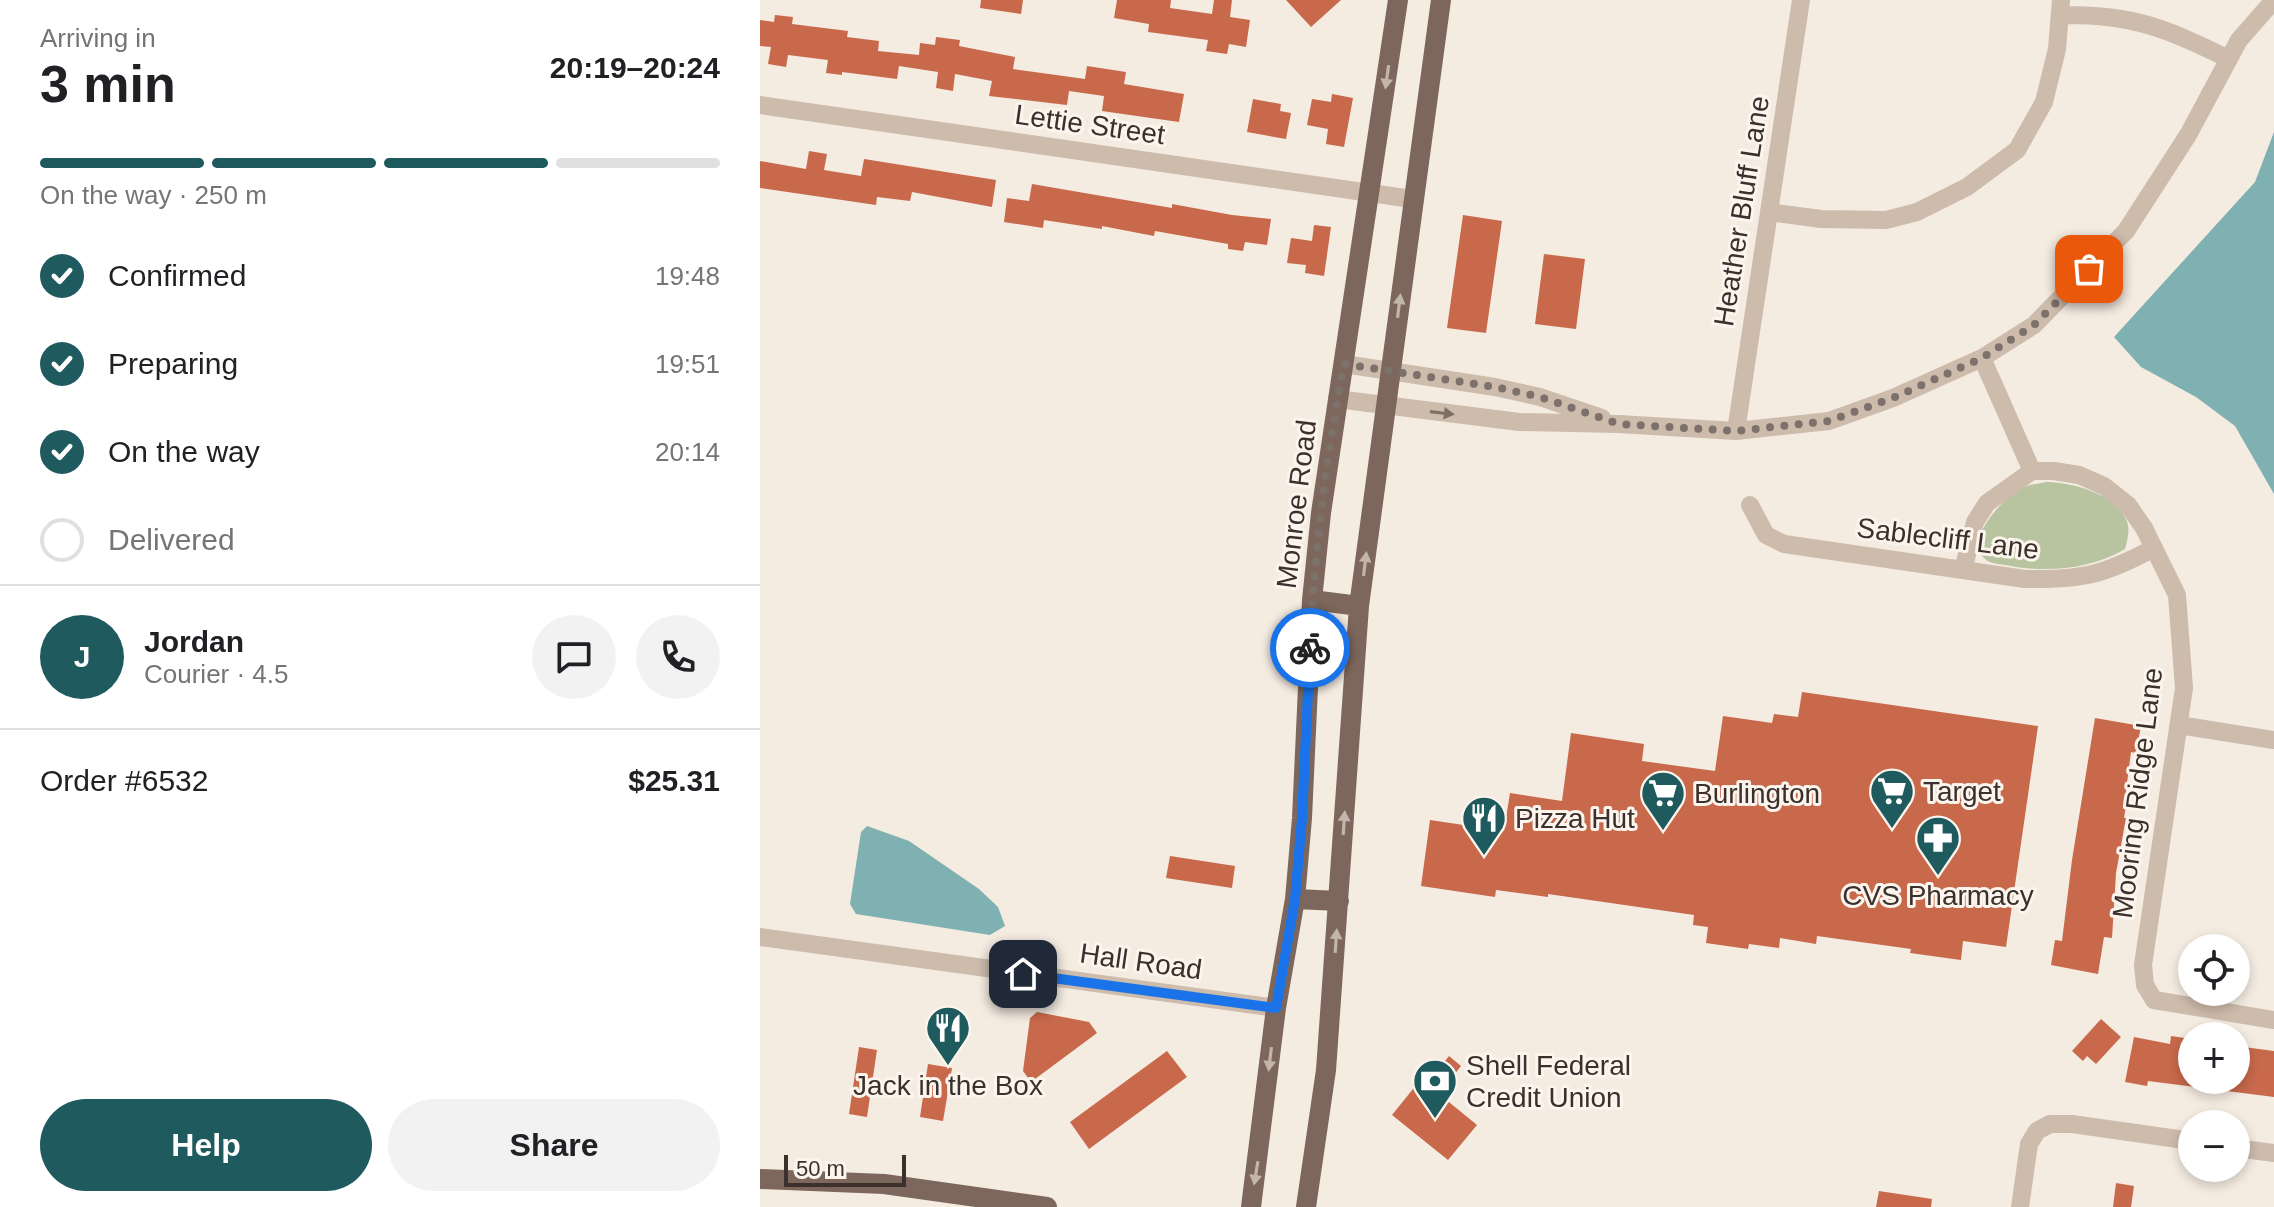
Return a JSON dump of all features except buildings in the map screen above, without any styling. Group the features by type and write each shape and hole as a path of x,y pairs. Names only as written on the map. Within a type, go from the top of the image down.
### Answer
{"main road":[{"name":"Monroe Road","path":"1251,1207 1276,1008 1295,899 1312,600 1337,399 1371,193 1398,0"},
{"path":"1306,1207 1326,1070 1359,606 1441,0"},
{"path":"1312,600 1359,606"},
{"path":"1295,899 1339,901"},
{"path":"760,1179 884,1184 1047,1207"}],"street":[{"name":"Heather Bluff Lane","path":"1736,431 1801,0"},
{"path":"1337,399 1519,422 1736,431 1829,421 1893,398 1982,358 2034,325 2126,231 2188,135 2239,40 2274,0"},
{"path":"1769,212 1821,219 1886,220 1917,212 1967,187 2017,150 2044,102 2057,49 2061,8 2130,19 2162,28 2229,59"},
{"name":"Lettie Street","path":"760,105 1412,199"},
{"path":"1963,570 1975,522 1987,503 2032,471 1982,358"},
{"path":"1344,364 1495,387 1540,397 1619,424"},
{"name":"Mooring Ridge Lane","path":"2032,471 2079,475 2104,486 2128,505 2177,595 2184,688 2143,965 2145,985 2154,1000 2274,1020"},
{"name":"Sablecliff Lane","path":"1750,505 1766,535 1784,544 2025,579 2062,579 2100,574 2154,548"},
{"path":"2179,725 2274,740"},
{"name":"Hall Road","path":"760,937 1276,1008"},
{"path":"2020,1207 2029,1144 2037,1131 2050,1124 2072,1124 2178,1139"},
{"path":"2250,1150 2274,1153"}],"green space":[{"path":"2046,482 2090,490 2111,501 2127,521 2125,549 2097,561 2051,569 1999,564 1984,558 1979,548 1980,538 1998,508 2015,492"}],"water":[{"path":"2274,132 2274,494 2235,426 2196,397 2141,367 2114,337 2255,182"},
{"path":"867,826 909,841 979,889 998,907 1005,926 990,935 856,914 850,904 861,832"}],"way so far":[{"path":"1310,648 1321,513 1344,364 1495,387 1540,397 1619,424 1736,431 1829,421 1893,398 1982,358 2034,325 2089,269"}],"place":[{"name":"Target","path":"1892,830"},
{"name":"Burlington","path":"1663,832"},
{"name":"Pizza Hut","path":"1484,857"},
{"name":"CVS Pharmacy","path":"1938,877"},
{"name":"Jack in the Box","path":"948,1067"},
{"name":"Shell Federal Credit Union","path":"1435,1120"}],"route":[{"path":"1023,974 1276,1008 1295,899 1310,648"}]}
